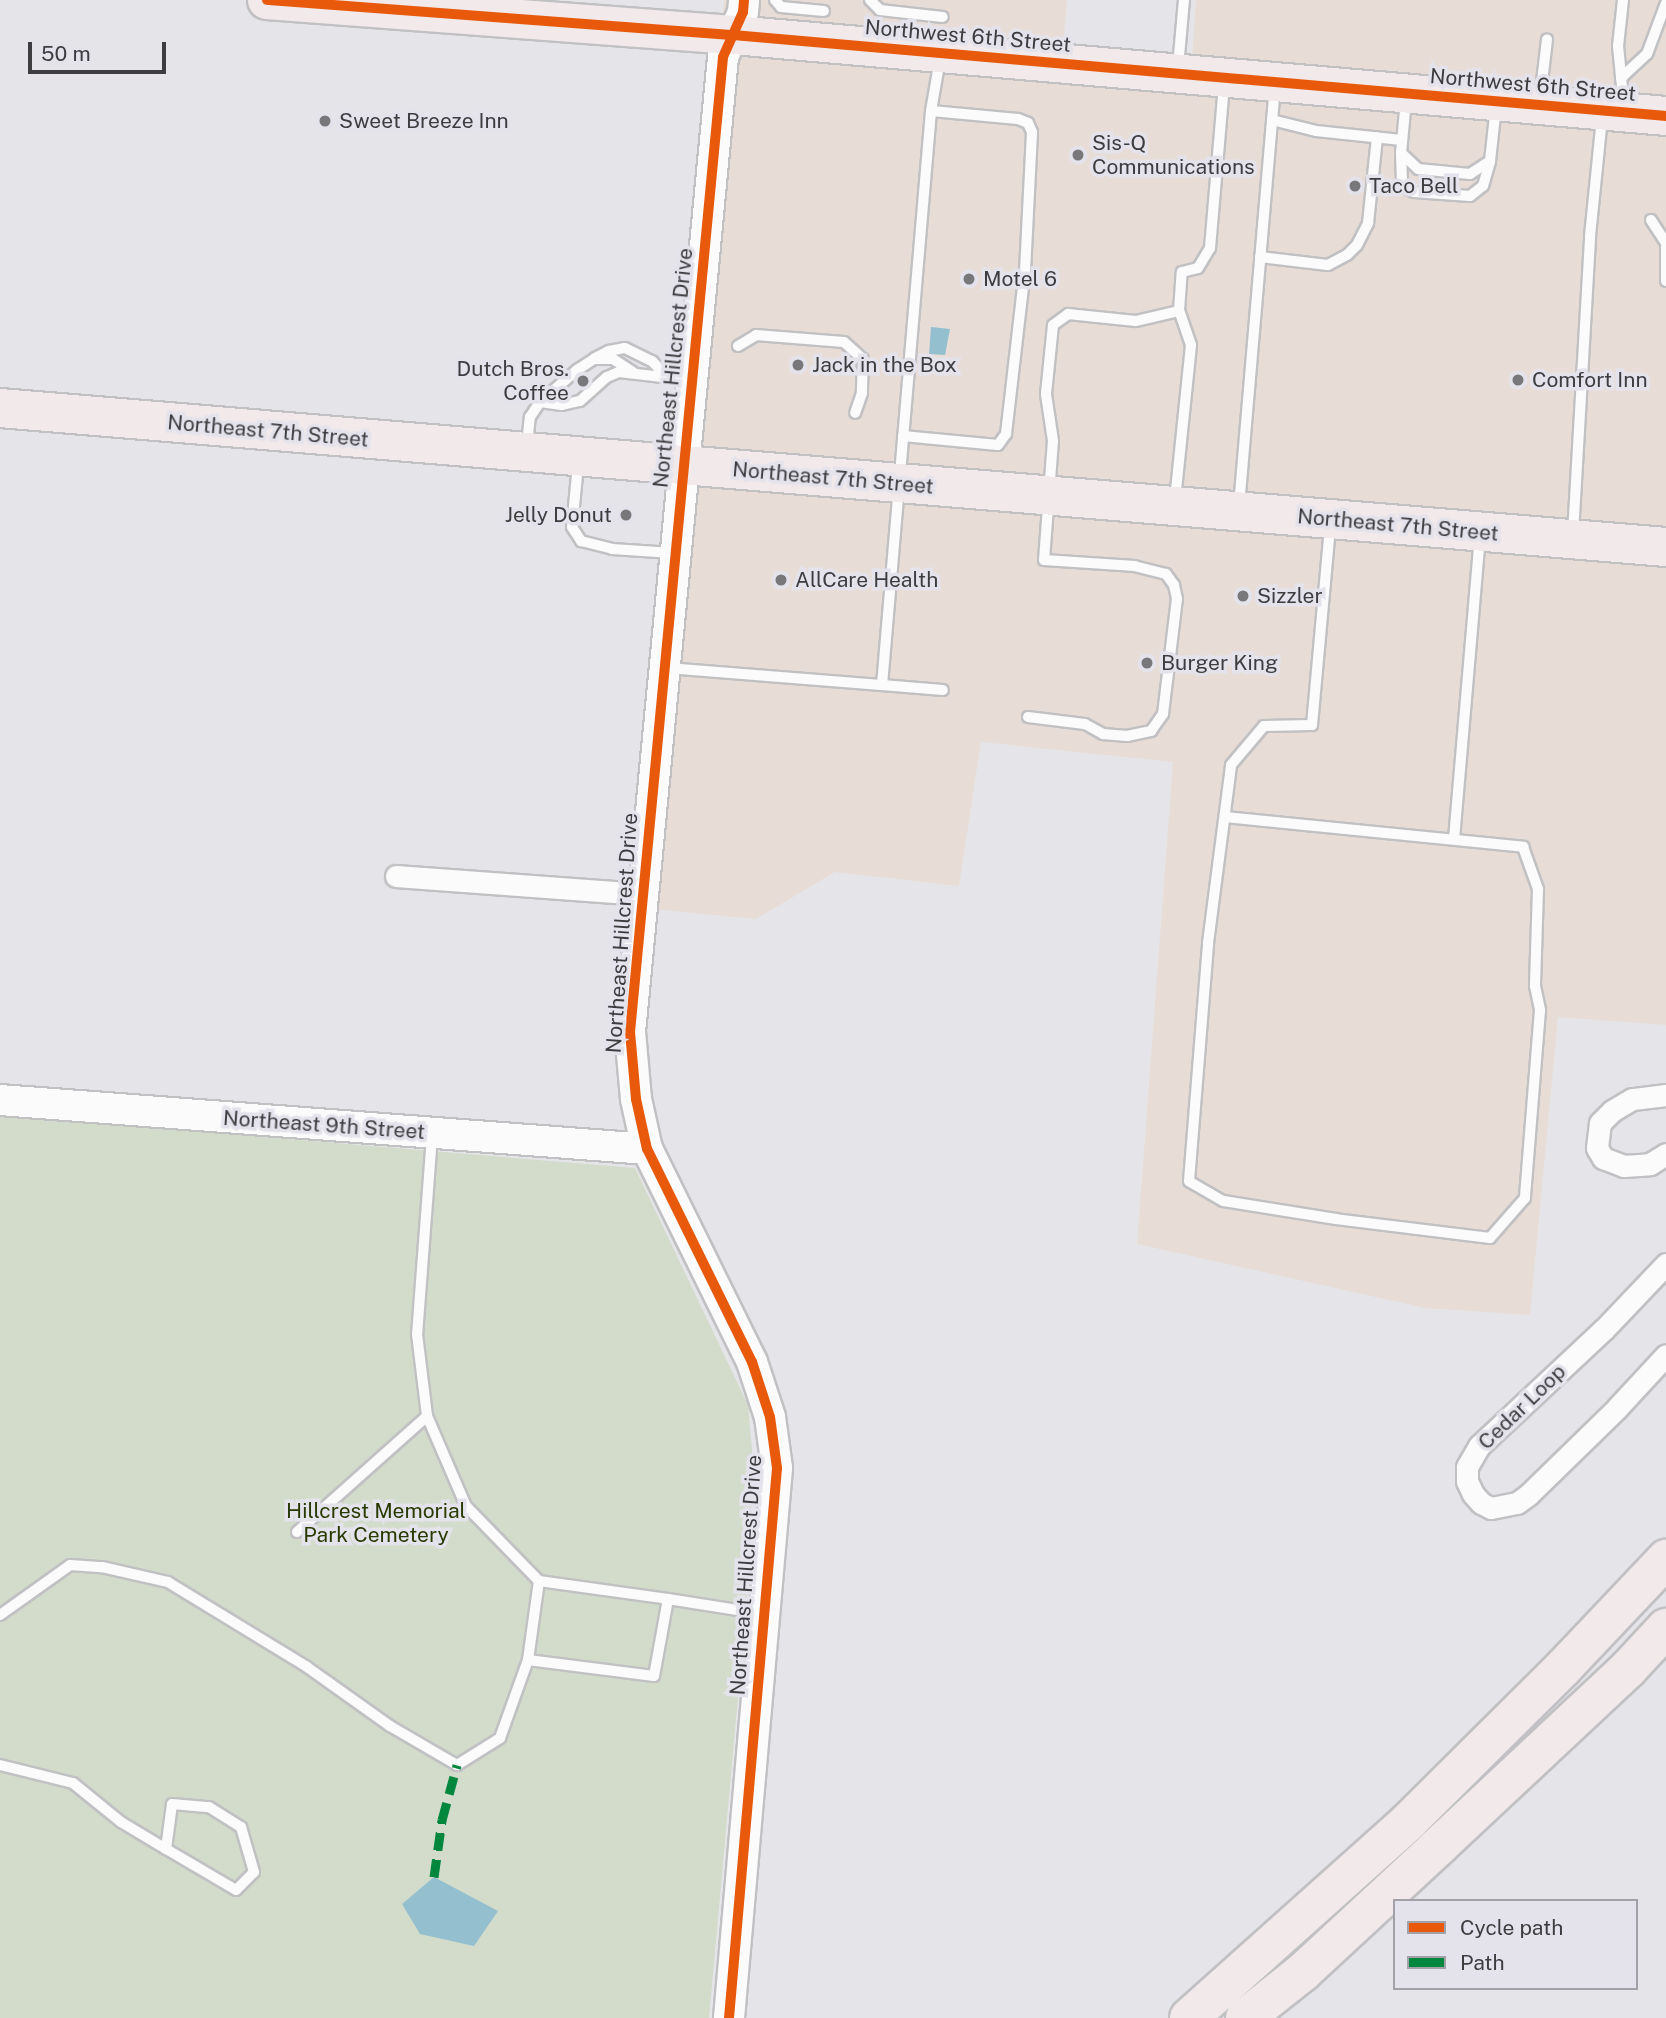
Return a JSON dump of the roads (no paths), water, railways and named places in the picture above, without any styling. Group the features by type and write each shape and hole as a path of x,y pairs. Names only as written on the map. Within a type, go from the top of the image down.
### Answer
{"highway":[{"name":"Northwest 6th Street","path":"267,0 504,15 738,18 942,35 1177,73 1225,78 1539,105 1616,100 1666,116"},
{"name":"Northeast 7th Street","path":"0,408 1666,547"},
{"path":"1189,2018 1409,1821 1564,1667 1666,1559"},
{"path":"1245,2018 1304,1971 1431,1854 1628,1669 1666,1628"}],"street":[{"name":"Northeast Hillcrest Drive","path":"729,2018 776,1468 771,1417 752,1362 647,1149 636,1099 630,1032 683,466 680,379 723,57 738,18"},
{"path":"396,876 641,894"},
{"path":"1666,1096 1632,1099 1612,1111 1600,1123 1597,1148 1603,1158 1624,1166 1650,1164 1666,1154"},
{"name":"Northeast 9th Street","path":"0,1100 647,1149"},
{"name":"Cedar Loop","path":"1666,1264 1604,1329 1479,1446 1467,1467 1467,1481 1473,1494 1480,1503 1491,1508 1517,1503 1617,1408 1666,1355"}],"lane":[{"path":"775,0 781,7 824,11"},
{"path":"870,0 880,10 942,35 931,111 882,685"},
{"path":"1177,73 1184,0"},
{"path":"1572,540 1590,236 1616,100 1623,0"},
{"path":"1616,100 1647,54 1666,3"},
{"path":"1539,105 1547,39"},
{"path":"1175,507 1191,345 1179,311 1182,272 1198,268 1210,248 1225,78"},
{"path":"1238,512 1275,82"},
{"path":"1406,93 1401,153 1402,186 1414,192 1470,196 1483,186 1490,161 1497,102"},
{"path":"903,436 998,445 1006,434 1025,271 1032,132 1028,123 1018,118 931,111"},
{"path":"1272,120 1316,131 1402,139"},
{"path":"1260,257 1332,264 1347,255 1365,233 1370,212 1377,137"},
{"path":"1401,153 1418,169 1470,174 1490,161"},
{"path":"1651,220 1666,245 1666,281"},
{"path":"1028,717 1085,724 1103,734 1127,736 1152,730 1158,723 1166,703 1177,599 1174,585 1166,573 1159,570 1044,560 1053,442 1046,394 1053,325 1068,314 1136,321 1179,311"},
{"path":"738,346 756,335 844,342 863,359 862,393 855,413"},
{"path":"526,453 530,418 540,402 594,359 609,351 625,348 680,379"},
{"path":"594,359 613,359 633,372"},
{"path":"540,402 562,405 580,401 607,377 619,372 680,379"},
{"path":"578,457 572,527 581,541 612,549 675,553"},
{"path":"1225,817 1523,847 1538,889 1535,986 1540,1010 1525,1198 1490,1238 1336,1219 1223,1201 1189,1181 1208,943 1231,765 1264,726 1312,725 1331,520"},
{"path":"1454,839 1481,532"},
{"path":"663,668 943,690"},
{"path":"433,1133 417,1334 428,1416 466,1506 539,1581 764,1614"},
{"path":"297,1532 428,1416"},
{"path":"0,1615 70,1565 102,1567 168,1582 307,1667 390,1726 457,1765 499,1738 528,1660 539,1581"},
{"path":"528,1660 654,1676 668,1599"},
{"path":"0,1765 73,1783 121,1822 166,1849 236,1890 254,1872 241,1827 209,1807 172,1804 166,1849"}],"water":[{"path":"931,327 950,329 945,355 929,354"},
{"path":"434,1877 498,1911 474,1946 420,1934 402,1904"}],"place":[{"name":"Sweet Breeze Inn","path":"325,121"},
{"name":"Sis-Q Communications","path":"1078,155"},
{"name":"Taco Bell","path":"1355,186"},
{"name":"Motel 6","path":"969,279"},
{"name":"Jack in the Box","path":"798,365"},
{"name":"Comfort Inn","path":"1518,380"},
{"name":"Dutch Bros. Coffee","path":"583,381"},
{"name":"Jelly Donut","path":"626,515"},
{"name":"AllCare Health","path":"781,580"},
{"name":"Sizzler","path":"1243,596"},
{"name":"Burger King","path":"1147,663"}],"park label":[{"name":"Hillcrest Memorial Park Cemetery","path":"376,1523"}]}
